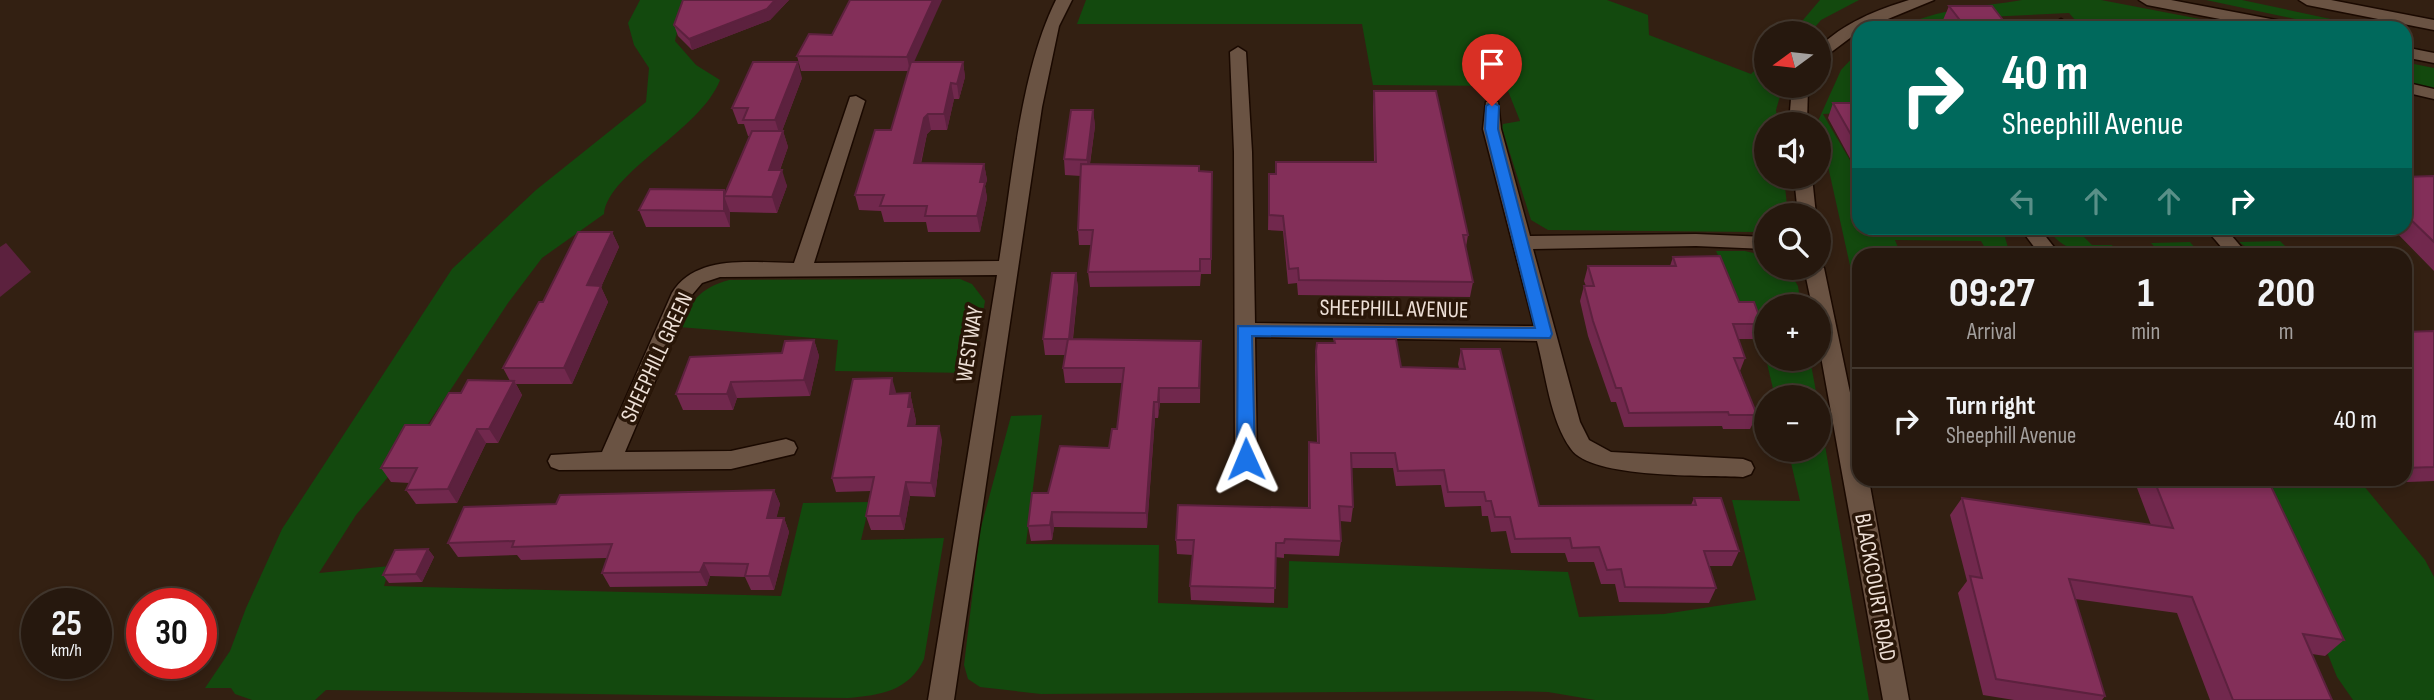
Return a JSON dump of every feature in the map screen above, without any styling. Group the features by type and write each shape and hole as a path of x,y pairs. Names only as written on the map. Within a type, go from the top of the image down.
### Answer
{"street":[{"name":"WESTWAY","path":"941,700 1033,107 1051,26 1065,0"},
{"path":"1866,21 1926,0"},
{"path":"2147,0 2255,21"},
{"path":"2307,0 2434,25"},
{"path":"1831,44 1852,30"},
{"path":"1238,52 1243,152 1246,459"},
{"path":"2412,54 2434,58"},
{"path":"2412,89 2434,94"},
{"path":"802,269 856,101"},
{"path":"1492,106 1492,129 1544,334 1570,428 1585,451 1607,461 1743,468"},
{"path":"1523,243 1696,240 1754,242"},
{"name":"SHEEPHILL GREEN","path":"610,460 682,293 695,278 719,270 1008,268"},
{"name":"BLACKCOURT ROAD","path":"1816,280 1852,453"},
{"name":"SHEEPHILL AVENUE","path":"1244,330 1544,334"},
{"name":"SHEEPHILL GREEN","path":"559,461 731,460 786,448"},
{"name":"BLACKCOURT ROAD","path":"1858,486 1896,700"}],"green space":[{"path":"640,0 684,0 675,41 696,65 720,80 710,98 676,133 621,182 609,198 604,214 542,258 508,303 410,451 356,515 319,573 390,566 384,586 781,596 803,503 870,502 861,540 944,538 924,659 918,670 902,685 883,693 848,698 326,690 315,700 252,700 235,694 231,688 205,688 211,679 217,679 217,670 230,651 246,608 282,529 452,269 536,190 646,102 649,68 634,45 628,23"},
{"path":"1086,0 1607,0 1648,15 1649,35 1751,74 1754,71 1754,98 1780,98 1776,112 1754,112 1754,189 1785,189 1787,203 1754,203 1754,232 1548,230 1531,220 1502,128 1503,124 1520,121 1506,86 1373,85 1362,24 1077,24"},
{"path":"1820,0 1859,0 1820,21 1802,21"},
{"path":"2022,0 2101,0 2210,21 2076,21 2069,13 1914,21"},
{"path":"2206,0 2242,0 2340,21 2305,21"},
{"path":"1852,58 1852,112 1822,112 1828,98 1831,98 1841,70"},
{"path":"2412,64 2434,68 2434,89 2412,84"},
{"path":"1831,128 1852,164 1852,235 2005,237 2008,248 1985,248 1981,241 1895,240 1898,248 1852,248 1852,274 1831,180"},
{"path":"2082,235 2092,245 2112,245 2114,248 2070,248 2054,236"},
{"path":"2280,241 2287,248 2247,248 2239,242"},
{"path":"2190,242 2195,248 2156,248 2151,243"},
{"path":"1716,251 1754,253 1754,280 1794,280 1798,286 1799,294 1754,294 1754,331"},
{"path":"960,279 972,284 985,301 973,373 835,371 838,340 679,327 698,297 711,287 729,280"},
{"path":"1769,371 1812,371 1815,385 1772,385"},
{"path":"1042,415 1026,544 1159,545 1158,603 1288,608 1289,561 1568,572 1579,617 1664,614 1756,600 1732,500 1800,501 1791,462 1828,462 1869,700 1595,700 1548,692 1512,691 1041,694 980,687 968,679 964,665 980,531 1011,416"},
{"path":"2250,486 2364,486 2425,560 2434,577 2434,700 2353,700 2337,677 2312,615"}],"building":[{"path":"683,0 775,0 767,9 689,39 674,25"},
{"path":"850,0 933,0 907,57 797,56 809,34 832,35"},
{"path":"1949,6 1992,6 2004,21 1961,21"},
{"path":"753,62 798,62 775,120 743,120 748,108 732,108"},
{"path":"911,62 963,62 957,84 951,83 944,114 928,114 924,118 914,163 984,164 980,182 985,182 977,216 925,216 927,206 880,206 884,195 855,195 875,130 891,130"},
{"path":"1374,91 1436,91 1468,235 1463,235 1473,282 1299,280 1298,268 1289,269 1283,216 1269,215 1269,174 1276,174 1276,162 1376,162"},
{"path":"1833,103 1852,103 1852,136"},
{"path":"1071,110 1093,110 1087,160 1064,159"},
{"path":"752,131 783,131 769,170 782,170 772,197 724,196"},
{"path":"1081,164 1199,166 1199,171 1212,172 1211,259 1200,259 1200,271 1088,272 1093,230 1078,230"},
{"path":"2434,176 2434,242 2412,221 2412,177"},
{"path":"650,189 724,190 724,211 639,210"},
{"path":"578,232 612,232 587,285 601,286 564,368 503,368 539,302 543,302"},
{"path":"1720,256 1739,302 1754,302 1754,324 1733,324 1745,358 1734,358 1754,408 1754,415 1729,415 1728,412 1629,413 1621,388 1616,388 1584,286 1594,286 1588,266 1676,266 1673,257"},
{"path":"1052,273 1076,273 1069,339 1201,341 1199,388 1159,388 1158,402 1154,402 1146,513 1052,512 1050,525 1028,526 1032,493 1048,493 1060,446 1109,448 1112,429 1117,429 1124,368 1063,368 1068,339 1043,339"},
{"path":"2434,331 2434,467 2412,468 2412,332"},
{"path":"1334,339 1396,339 1401,367 1465,369 1461,349 1500,349 1539,506 1696,505 1694,498 1721,498 1739,551 1704,551 1716,588 1625,587 1621,569 1607,570 1599,547 1572,548 1570,538 1515,539 1510,517 1495,517 1491,501 1486,501 1484,492 1448,492 1444,470 1398,471 1395,453 1351,453 1353,507 1339,506 1341,541 1285,539 1284,543 1276,543 1275,588 1190,586 1194,540 1176,540 1178,505 1310,508 1309,442 1319,443 1317,343 1335,343"},
{"path":"814,340 804,380 731,382 727,394 676,394 690,357 782,353 785,341"},
{"path":"892,378 890,394 910,393 908,407 912,407 908,426 939,426 931,483 906,482 900,516 866,516 874,477 832,478 853,379"},
{"path":"468,380 514,381 489,429 477,429 448,489 406,490 417,468 381,468 405,425 430,425 449,393 461,393"},
{"path":"2156,486 2271,486 2344,640 2303,634 2332,700 2233,700 2192,597 2069,579 2105,696 1996,679 1970,576 1982,578 1962,498 2173,528"},
{"path":"774,490 767,518 784,518 769,576 745,576 748,564 704,563 700,572 602,573 612,544 512,547 514,541 448,543 464,507 556,504 560,495"},
{"path":"428,549 416,574 383,575 395,550"}],"route":[{"path":"1246,459 1244,330 1544,334 1492,129 1492,106"}]}
